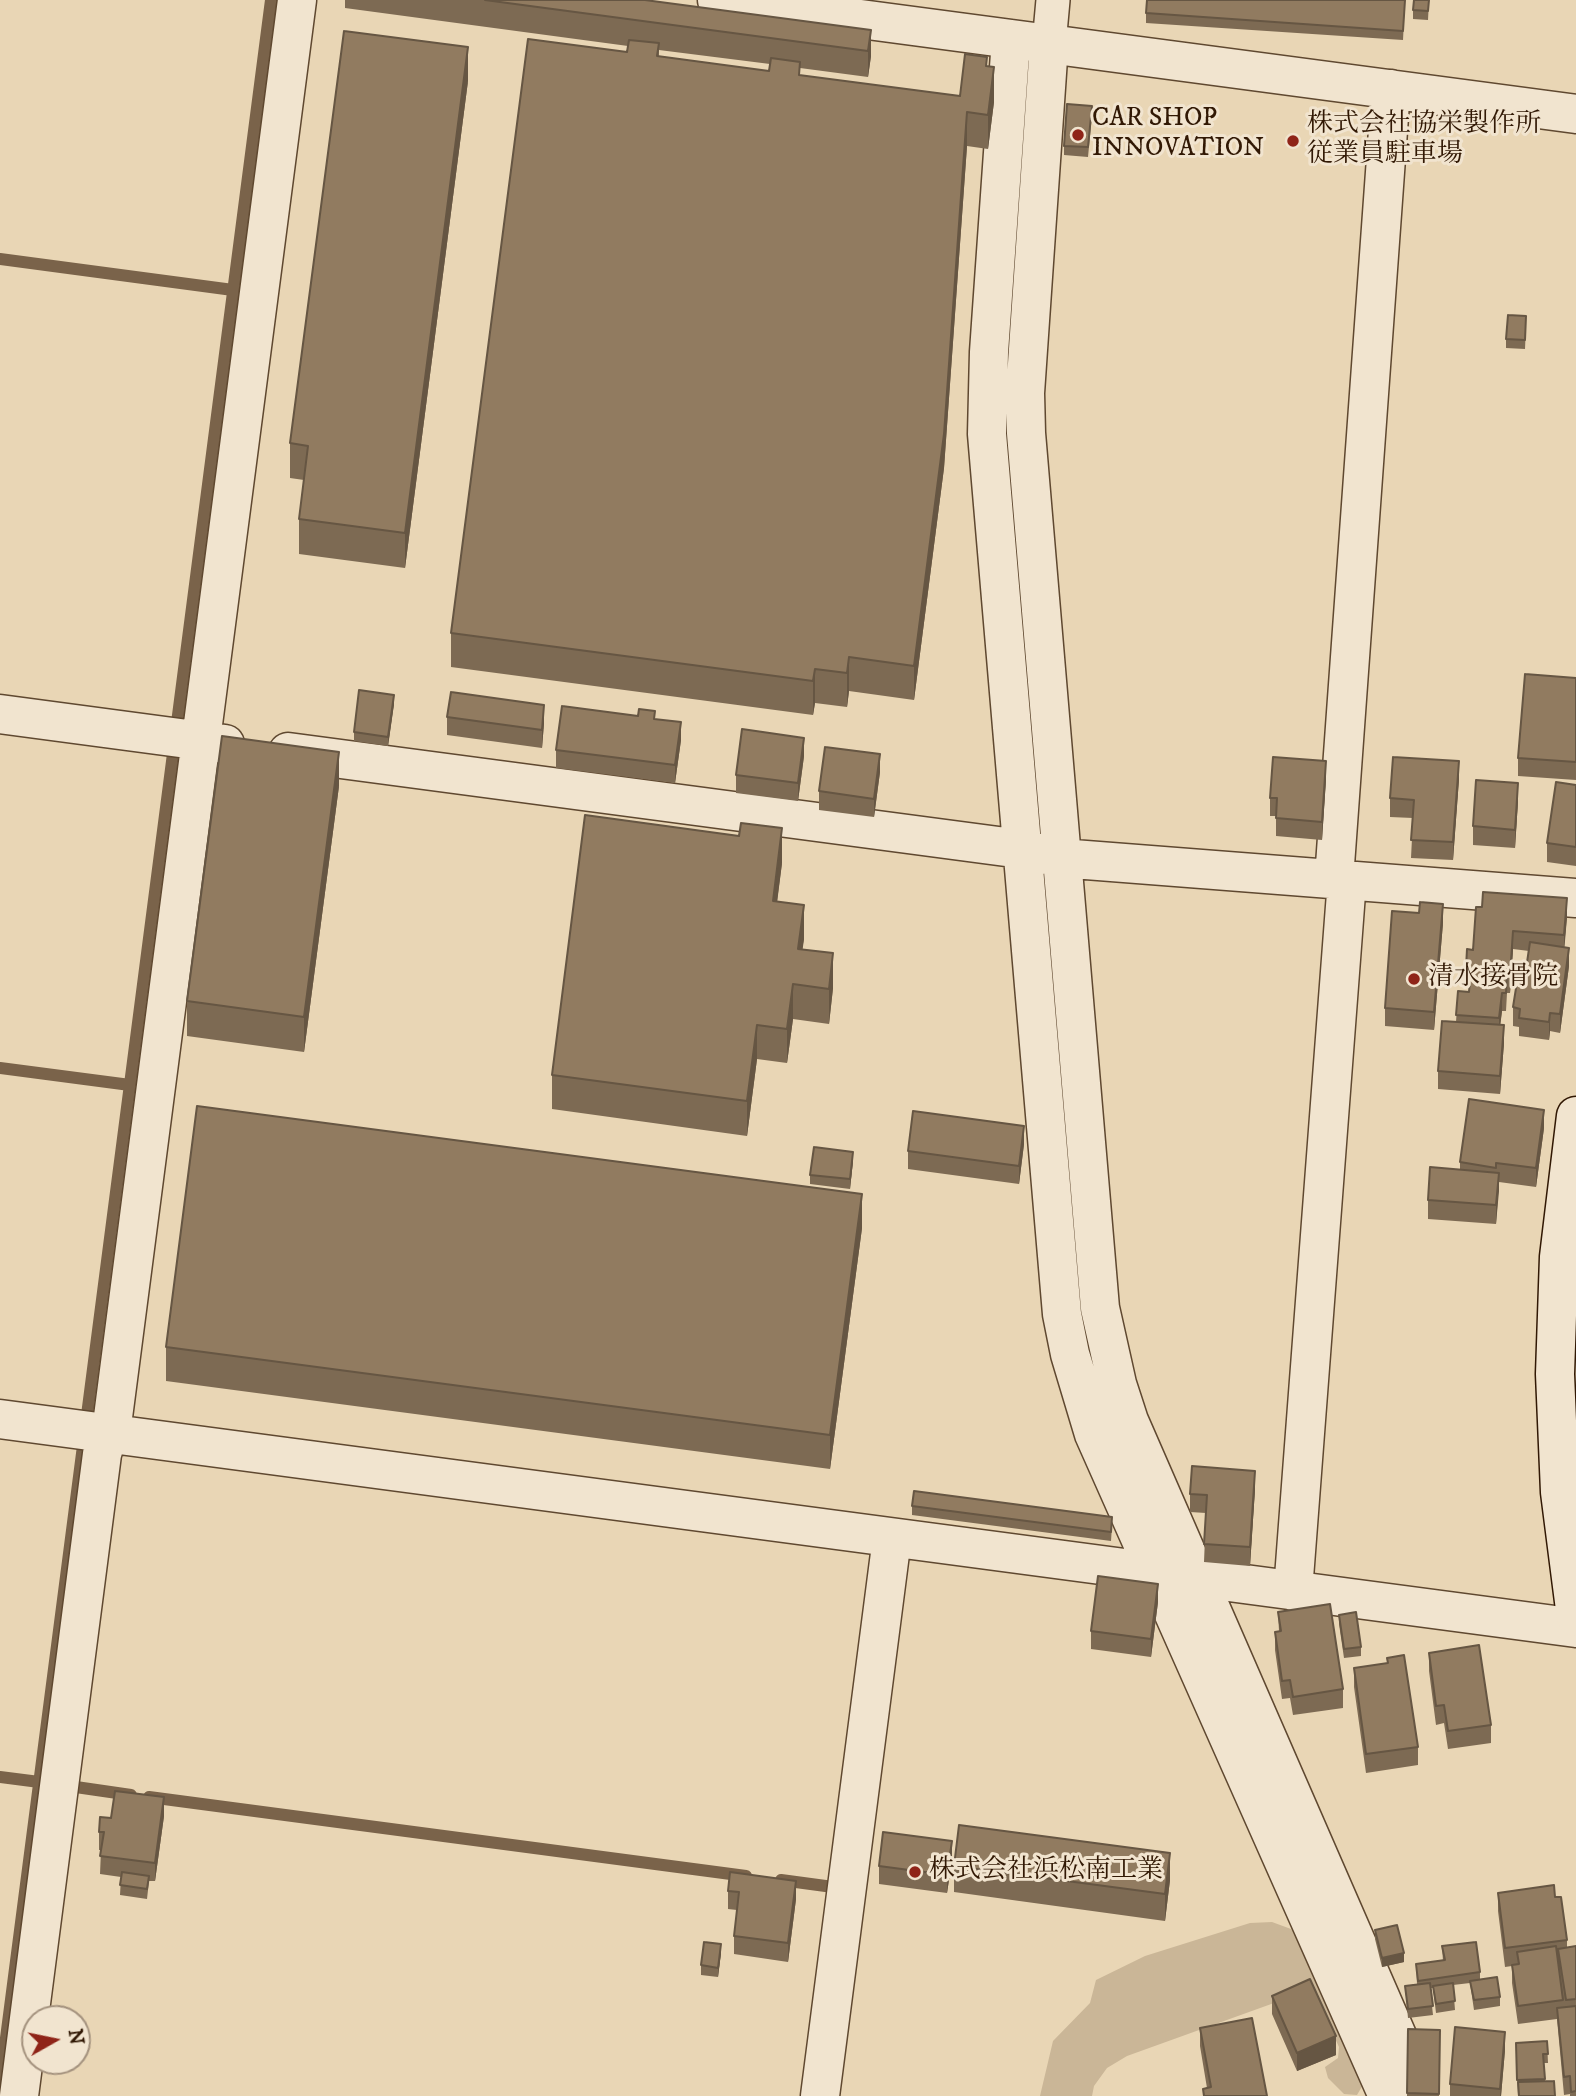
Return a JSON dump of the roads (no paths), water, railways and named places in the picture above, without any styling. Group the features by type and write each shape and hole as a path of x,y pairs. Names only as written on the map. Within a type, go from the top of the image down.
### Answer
{"street":[{"path":"19,2096 103,1454 93,1432 184,738 297,0"},
{"path":"716,0 1576,114"},
{"path":"1053,0 1025,393 1028,472 1100,1308 1117,1384 1129,1421 1398,2038 1397,2096"},
{"path":"1011,39 987,393 990,475 1062,1314 1072,1364 1094,1434 1388,2096"},
{"path":"1293,1591 1391,89"},
{"path":"0,714 1021,849 1060,858 1576,898"},
{"path":"1576,1116 1573,1160 1559,1257 1555,1374 1560,1492 1576,1618"},
{"path":"0,1419 1576,1628"},
{"path":"820,2096 892,1538"}],"waterway":[{"path":"0,2084 271,0"},
{"path":"0,259 233,290"},
{"path":"0,1068 130,1085"},
{"path":"0,1777 47,1783"},
{"path":"69,1786 131,1795"},
{"path":"149,1797 746,1876"},
{"path":"781,1880 833,1887"}],"place":[{"name":"CAR SHOP INNOVATION","path":"1078,135"},
{"name":"株式会社協栄製作所 従業員駐車場","path":"1293,141"},
{"name":"清水接骨院","path":"1414,979"},
{"name":"株式会社浜松南工業","path":"915,1872"}]}
